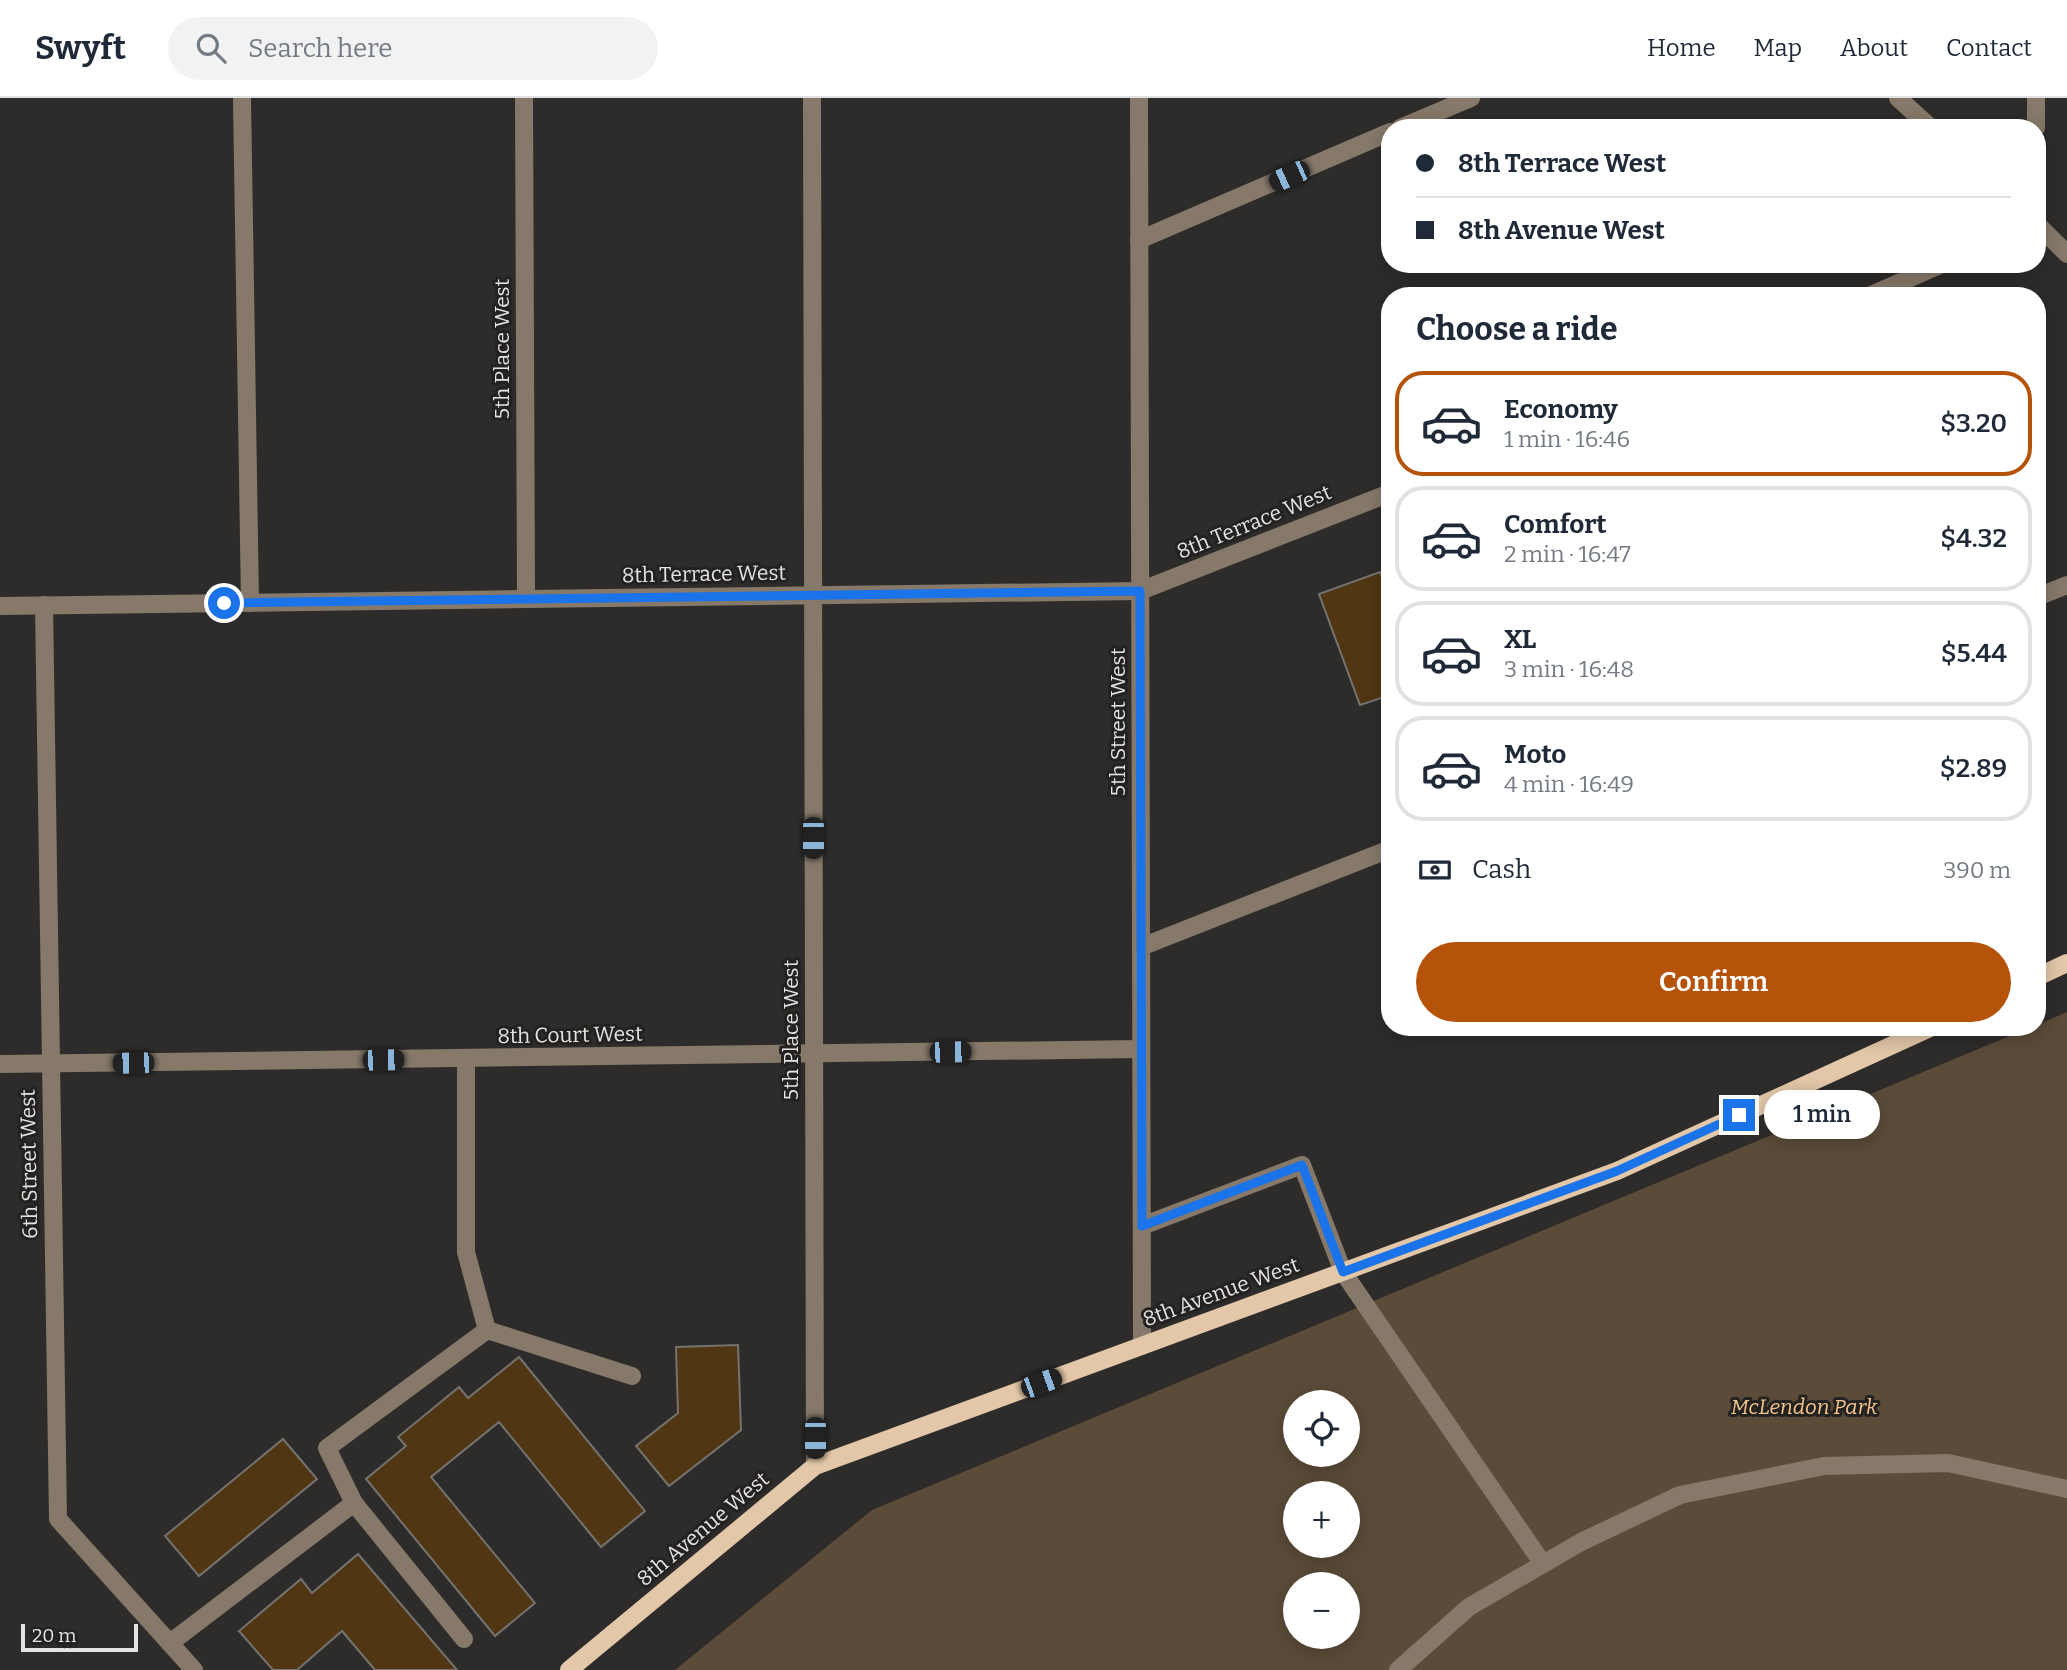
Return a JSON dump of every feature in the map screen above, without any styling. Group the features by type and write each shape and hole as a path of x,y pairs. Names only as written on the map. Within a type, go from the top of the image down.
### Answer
{"main road":[{"path":"2046,973 2067,963"},
{"name":"8th Avenue West","path":"569,1670 815,1466 1617,1171 1902,1036"}],"street":[{"path":"242,98 250,603"},
{"name":"5th Place West","path":"524,98 526,599"},
{"name":"5th Place West","path":"811,98 815,1466"},
{"name":"5th Street West","path":"1139,98 1142,1346"},
{"path":"1417,119 1447,103 1471,98"},
{"path":"1898,98 1921,119"},
{"path":"2036,98 2036,119"},
{"path":"1139,240 1381,136"},
{"path":"2046,233 2067,254"},
{"path":"1890,287 1921,273"},
{"name":"8th Terrace West","path":"0,606 1140,591 1381,497"},
{"path":"2046,593 2067,585"},
{"name":"6th Street West","path":"44,606 58,1519 194,1670"},
{"path":"1141,947 1381,853"},
{"name":"8th Court West","path":"0,1064 1141,1049"},
{"path":"466,1059 467,1252 486,1331"},
{"path":"1142,1226 1302,1165 1343,1272 1543,1564"},
{"path":"486,1331 632,1376"},
{"path":"464,1639 354,1503 327,1448 486,1331"},
{"path":"1398,1670 1469,1607 1581,1542 1679,1495 1824,1466 1948,1463 2067,1489"},
{"path":"170,1643 354,1503"}],"green space":[{"name":"McLendon Park","path":"2067,1012 2067,1670 675,1670 872,1510 2009,1036 2046,1036 2046,1021"}],"building":[{"path":"1380,572 1381,698 1360,705 1319,594"},
{"path":"738,1345 741,1430 669,1486 636,1446 678,1413 676,1347"},
{"path":"519,1357 645,1511 601,1547 499,1422 431,1477 535,1603 495,1636 366,1479 406,1446 398,1437 459,1387 468,1398"},
{"path":"283,1439 317,1479 199,1576 165,1536"},
{"path":"358,1554 457,1670 375,1670 342,1631 297,1670 273,1670 239,1631 301,1579 312,1593"}],"route":[{"path":"224,603 1140,591 1142,1226 1302,1165 1343,1272 1617,1171 1739,1115"}]}
